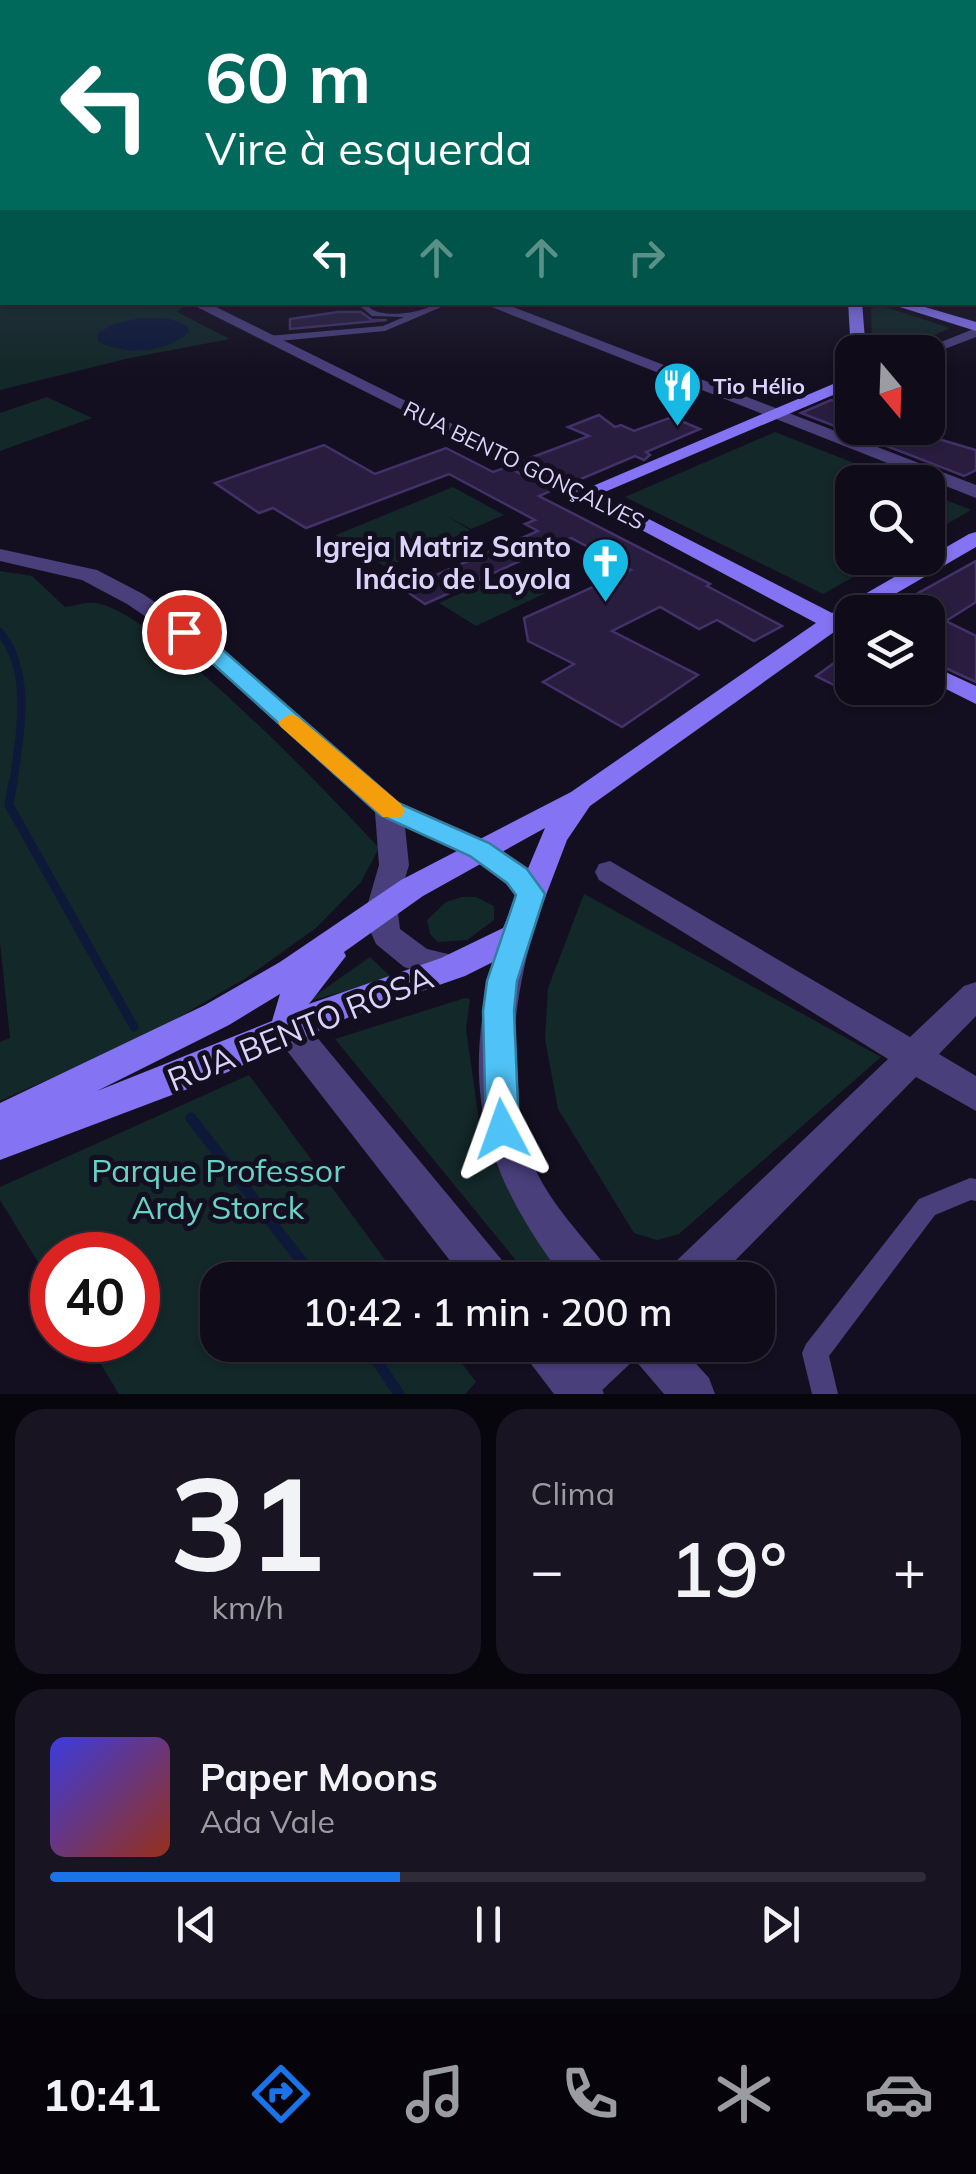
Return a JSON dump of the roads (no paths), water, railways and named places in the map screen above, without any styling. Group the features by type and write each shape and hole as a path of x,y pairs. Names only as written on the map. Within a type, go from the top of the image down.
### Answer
{"main road":[{"path":"858,305 863,335"},
{"path":"900,305 976,330"},
{"path":"584,494 835,389"},
{"name":"RUA BENTO GONÇALVES","path":"584,494 835,623"},
{"path":"890,595 976,538"},
{"path":"516,936 561,822 581,799 835,632"},
{"path":"945,680 976,696"},
{"name":"RUA BENTO ROSA","path":"0,1121 217,1015 292,971 381,908 512,832 581,799"},
{"path":"289,1028 286,1015 290,1005 351,928"},
{"name":"RUA BENTO ROSA","path":"0,1143 188,1073 344,1004 453,967 516,936"}],"street":[{"name":"RUA BENTO GONÇALVES","path":"200,305 584,494"},
{"path":"471,305 777,414 976,492"},
{"path":"492,305 553,333"},
{"path":"945,343 976,330"},
{"path":"666,377 748,415 751,422 745,426"},
{"path":"745,426 782,428 875,465"},
{"path":"945,493 976,506"},
{"path":"0,555 89,576 134,599 209,649 389,809 480,850 517,876 531,894"},
{"path":"389,809 394,868 381,908 383,923 396,947 411,959 453,967"},
{"path":"610,872 976,1095"},
{"path":"516,936 502,981 498,1011 502,1129 523,1186 577,1262"},
{"path":"705,1262 976,996"},
{"path":"289,1028 477,1262"},
{"path":"557,1362 579,1390 605,1362"},
{"path":"665,1362 693,1394"}],"lane":[{"path":"363,305 375,314 423,313"},
{"path":"268,338 372,330 400,324 441,305"},
{"path":"825,1394 815,1353 927,1207 976,1190"}],"water":[{"path":"141,318 170,319 187,326 189,332 169,344 145,350 119,349 98,341 97,334 113,324"}],"waterway":[{"path":"0,632 17,666 22,705 13,784"},
{"path":"13,782 9,805 134,1027"},
{"path":"191,1118 302,1262"},
{"path":"377,1362 399,1394"}],"place":[{"name":"Tio Hélio","path":"678,428"},
{"name":"Igreja Matriz Santo Inácio de Loyola","path":"606,604"}],"park label":[{"name":"Parque Professor Ardy Storck","path":"218,1188"}]}
